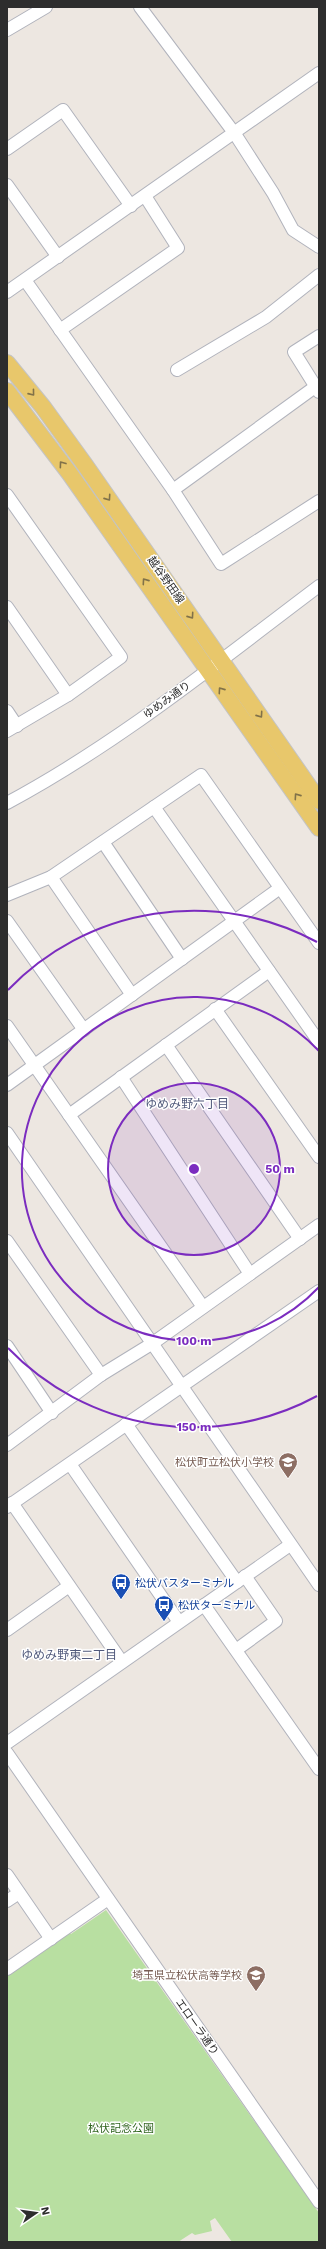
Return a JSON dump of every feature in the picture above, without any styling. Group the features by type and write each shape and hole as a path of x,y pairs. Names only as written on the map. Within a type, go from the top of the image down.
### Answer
{"main road":[{"name":"越谷野田線","path":"7,363 43,407 222,659 319,801"},
{"name":"越谷野田線","path":"7,391 70,474 207,671 319,828"}],"street":[{"path":"7,30 46,7"},
{"path":"140,7 235,134 273,193 293,230 319,247"},
{"path":"7,292 235,134 319,73"},
{"path":"7,149 63,110 131,206"},
{"path":"7,185 58,257"},
{"path":"60,330 178,248 145,196"},
{"path":"177,370 266,317 319,275"},
{"path":"25,280 173,490 222,564 319,501"},
{"path":"173,490 317,390 294,352 319,336"},
{"path":"7,495 121,657 68,695 12,728 7,711"},
{"name":"ゆめみ通り","path":"7,803 72,766 207,671 319,586"},
{"path":"7,607 68,695"},
{"path":"7,895 51,877 201,775 319,944"},
{"path":"154,807 319,1042"},
{"path":"103,842 182,959"},
{"path":"51,877 132,995"},
{"path":"7,1085 280,888"},
{"path":"7,921 84,1030"},
{"path":"69,1115 269,971"},
{"path":"215,1009 319,1157"},
{"path":"7,1026 203,1307"},
{"path":"166,1045 300,1238"},
{"path":"121,1077 250,1274"},
{"path":"7,1133 153,1342 290,1545 319,1585"},
{"path":"7,1445 52,1413 101,1375 153,1342 319,1225"},
{"path":"7,1241 101,1375"},
{"path":"122,1662 10,1505 319,1291"},
{"path":"7,1346 52,1413"},
{"path":"126,1424 241,1579 276,1621 236,1650"},
{"path":"70,1464 179,1622"},
{"path":"7,1742 290,1545"},
{"path":"7,1630 69,1586"},
{"path":"204,1605 236,1650 315,1754 319,1769"},
{"name":"エローラ通り","path":"7,1752 319,2202"},
{"path":"7,1875 51,1939"},
{"path":"7,1901 19,1893"},
{"path":"7,1969 108,1899"}],"green space":[{"name":"松伏記念公園","path":"106,1910 319,2213 319,2242 232,2242 215,2218 210,2221 212,2231 195,2235 192,2233 178,2242 7,2242 7,1974 69,1932 71,1934"}],"place":[{"name":"松伏町立松伏小学校","path":"288,1479"},
{"name":"松伏バスターミナル","path":"121,1600"},
{"name":"松伏ターミナル","path":"164,1622"},
{"name":"埼玉県立松伏高等学校","path":"256,1992"}],"district":[{"name":"ゆめみ野六丁目","path":"187,1104"},
{"name":"ゆめみ野東二丁目","path":"69,1655"}]}
